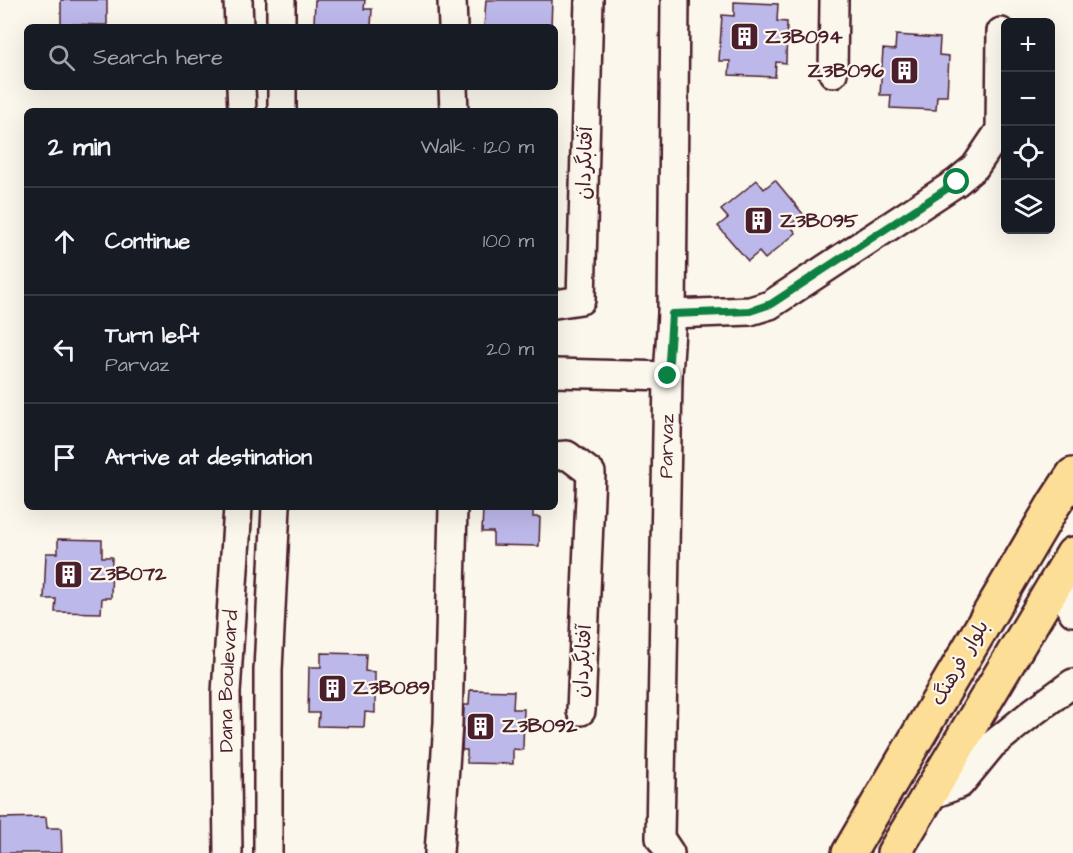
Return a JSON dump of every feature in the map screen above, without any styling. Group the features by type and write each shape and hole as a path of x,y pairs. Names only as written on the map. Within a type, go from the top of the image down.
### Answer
{"main road":[{"name":"بلوار فرهنگ","path":"849,853 1063,509 1073,475"},
{"name":"بلوار فرهنگ","path":"894,853 1069,560"}],"street":[{"path":"238,0 239,24"},
{"path":"281,0 281,24"},
{"path":"452,0 453,24"},
{"name":"آفتابگردان","path":"558,304 581,300 589,0"},
{"name":"Parvaz","path":"670,853 660,838 668,376 672,314 675,0"},
{"path":"833,73 834,0"},
{"path":"672,314 750,311 771,304 975,168 1000,130 1001,32"},
{"path":"241,90 242,108"},
{"path":"282,90 282,108"},
{"path":"453,90 454,108"},
{"path":"558,373 668,376"},
{"name":"آفتابگردان","path":"558,456 567,455 591,473 581,711"},
{"name":"Dana Boulevard","path":"228,853 226,693 238,510"},
{"name":"Dana Boulevard","path":"267,853 268,670 276,510"},
{"path":"439,853 448,723 453,510"},
{"path":"1069,560 1066,597 1073,612"},
{"path":"928,796 960,784 992,745 1033,711 1073,683"}],"building":[{"path":"61,0 107,0 107,24 61,24"},
{"path":"315,0 365,0 364,9 372,9 371,24 314,24"},
{"path":"486,0 552,0 551,24 484,24"},
{"name":"Z3B094","path":"734,2 778,4 777,21 787,22 786,63 776,62 775,77 729,75 730,61 719,61 722,15 734,16"},
{"name":"Z3B096","path":"896,35 940,38 939,55 949,56 947,96 937,96 936,110 890,108 891,95 880,95 883,49 895,50"},
{"name":"Z3B095","path":"757,180 764,189 775,180 803,214 790,225 796,233 765,259 759,252 748,261 718,226 728,218 721,210"},
{"path":"483,510 533,510 533,517 540,517 539,546 493,545 493,532 482,532"},
{"name":"Z3B072","path":"58,539 102,540 102,557 112,557 111,598 102,598 101,613 55,612 56,599 44,599 46,553 58,553"},
{"name":"Z3B089","path":"321,653 366,654 365,671 375,672 375,713 365,712 364,727 318,726 319,713 308,713 309,667 321,667"},
{"name":"Z3B092","path":"470,690 514,691 513,709 524,709 523,750 513,749 513,764 467,763 467,750 462,750 464,705 469,705"},
{"path":"46,817 47,828 61,828 62,853 0,853 0,818"}],"place":[{"name":"Z3B094","path":"744,37"},
{"name":"Z3B096","path":"905,71"},
{"name":"Z3B095","path":"759,221"},
{"name":"Z3B072","path":"69,574"},
{"name":"Z3B089","path":"332,688"},
{"name":"Z3B092","path":"481,726"}],"route":[{"path":"668,376 672,314 750,311 771,304 957,182"}]}
